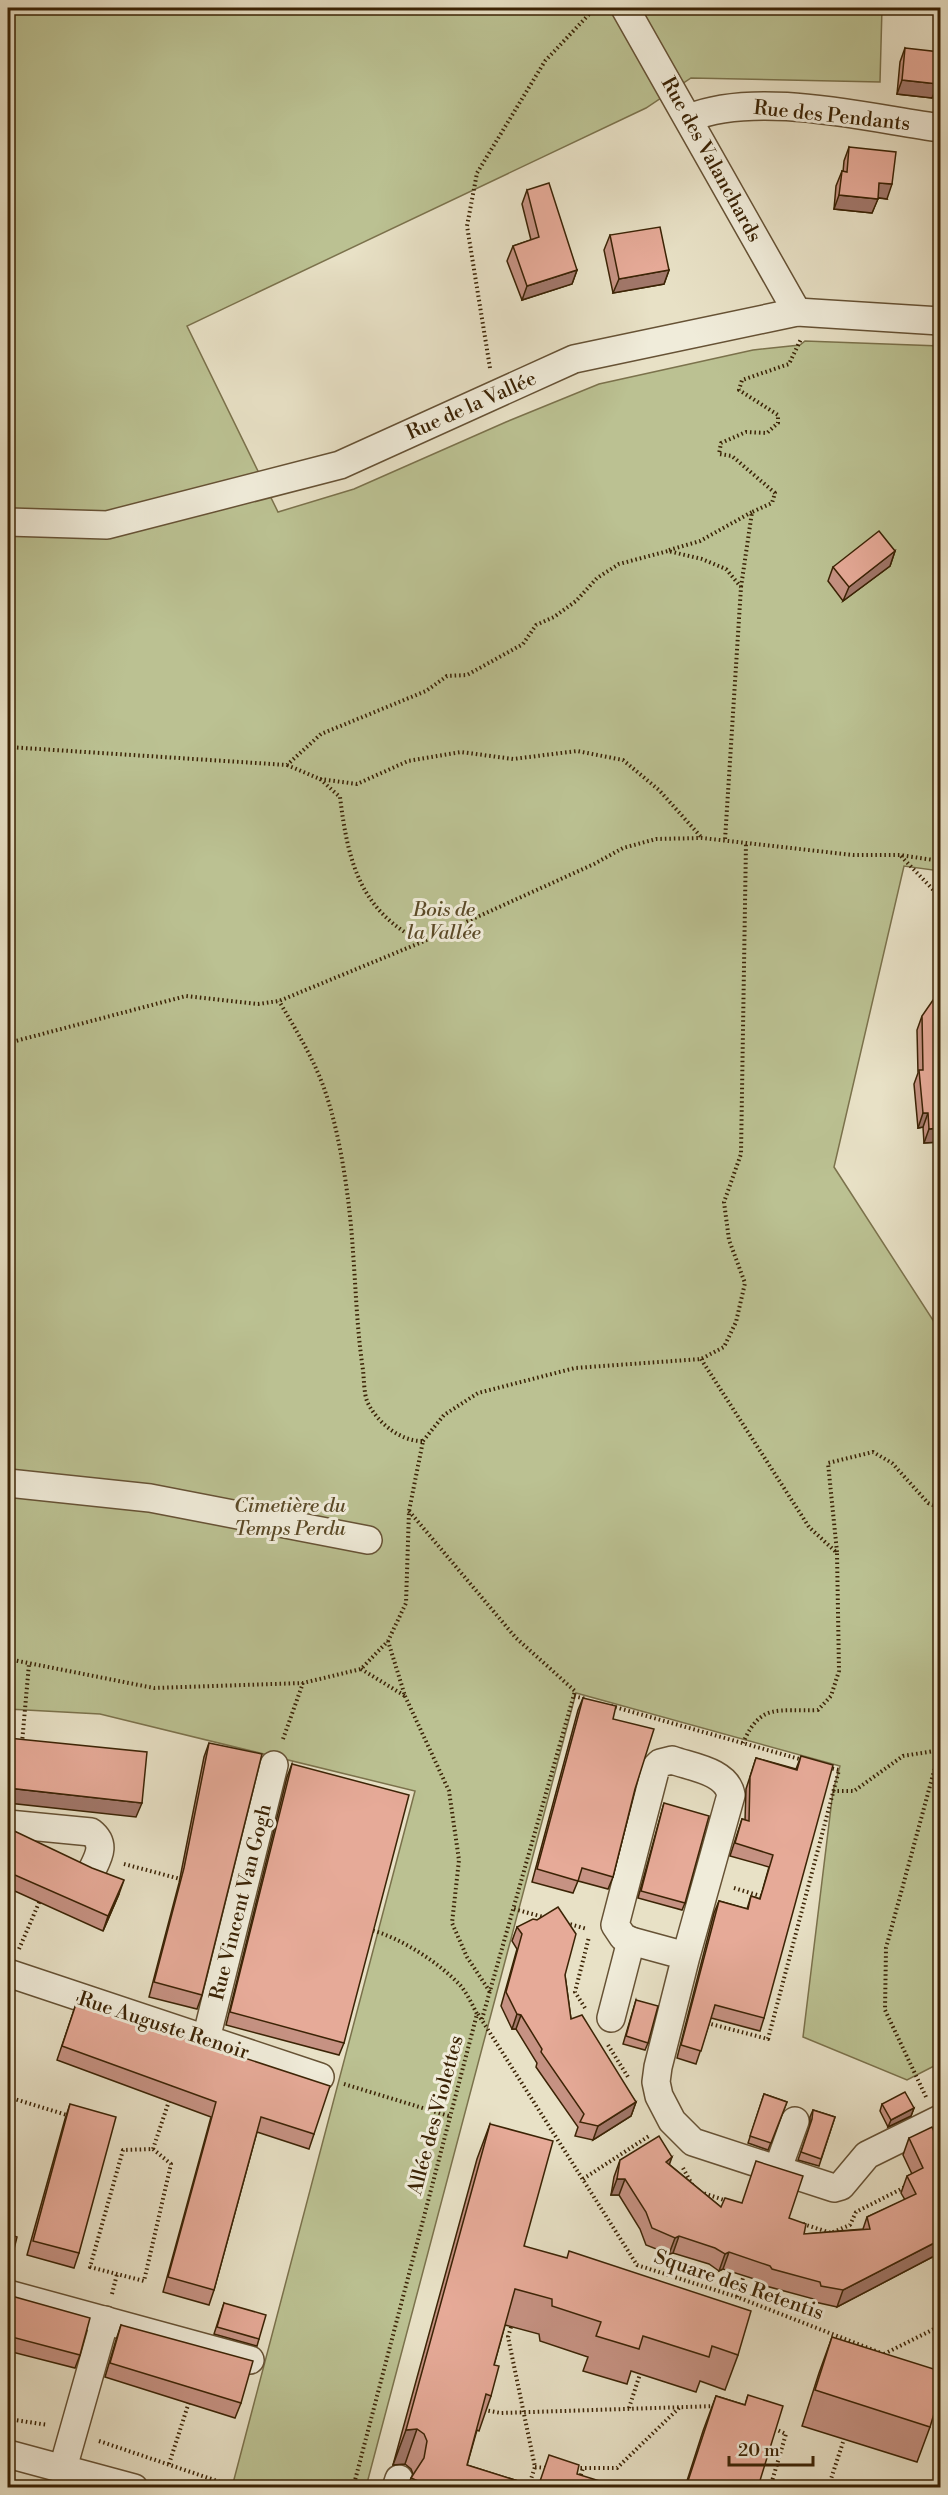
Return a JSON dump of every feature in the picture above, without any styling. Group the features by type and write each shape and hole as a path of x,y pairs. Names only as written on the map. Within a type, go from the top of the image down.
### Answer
{"street":[{"name":"Rue des Valanchards","path":"625,8 689,118 800,320"},
{"name":"Rue des Pendants","path":"689,118 715,110 760,105 940,128"},
{"name":"Rue de la Vallée","path":"8,522 107,525 340,465 574,359 800,320 940,321"},
{"path":"8,1483 150,1498 368,1540"},
{"path":"611,2018 624,1936 615,1919 656,1767 660,1762 672,1761 719,1777 730,1788 731,1795 671,2013 656,2082 659,2096 672,2121 693,2142 834,2188 847,2179 867,2155 939,2120"},
{"name":"Rue Vincent Van Gogh","path":"206,2039 274,1765"},
{"path":"8,1824 91,1832 100,1842 96,1862"},
{"path":"624,1936 686,1956"},
{"name":"Rue Auguste Renoir","path":"8,1973 320,2077"},
{"path":"777,2170 795,2121"},
{"path":"8,2294 250,2360"},
{"path":"63,2468 105,2320"},
{"path":"8,2454 134,2487"}],"path":[{"path":"494,395 466,226 477,173 545,61 595,8"},
{"path":"287,765 321,734 426,691 447,676 467,675 523,644 536,624 554,617 576,601 597,578 619,564 700,541 772,503 775,493 732,456 719,454 721,443 746,432 767,433 778,423 778,415 739,390 741,380 789,364 800,345 800,320"},
{"path":"725,840 741,587 752,512"},
{"path":"668,551 702,559 726,569 741,587"},
{"path":"8,747 287,765 320,779 357,784 408,761 460,752 513,759 577,751 623,760 659,790 702,838"},
{"path":"320,779 340,797 346,846 372,904 399,931 422,942"},
{"path":"8,1043 186,996 258,1004 279,1001 422,942 594,864 623,848 656,839 702,838 853,855 900,855 940,861"},
{"path":"8,1659 154,1688 303,1683 361,1669 387,1641 406,1603 409,1511 423,1441 444,1415 478,1393 575,1368 701,1359 724,1347 736,1322 745,1283 729,1240 724,1203 741,1154 746,842"},
{"path":"900,855 940,897"},
{"path":"279,1001 308,1052 325,1091 343,1172 353,1251 355,1313 367,1401 384,1424 399,1436 411,1442 423,1441"},
{"path":"701,1359 809,1527 837,1553"},
{"path":"743,1743 752,1724 768,1712 818,1710 831,1696 839,1671 837,1553 828,1463 873,1452 892,1463 928,1503 940,1508"},
{"path":"409,1511 516,1638 575,1690 482,2020"},
{"path":"387,1641 405,1696 449,1791 459,1860 452,1923 467,1957 490,1992"},
{"path":"21,1755 29,1663"},
{"path":"361,1669 405,1696"},
{"path":"274,1765 303,1683"},
{"path":"574,1696 596,1702"},
{"path":"608,1705 807,1761"},
{"path":"833,1791 854,1791 903,1756 940,1749 886,1948 885,2010 939,2120"},
{"path":"671,2013 768,2039 839,1770 828,1767"},
{"path":"96,1862 187,1881"},
{"path":"707,1880 771,1898"},
{"path":"8,1973 44,1892"},
{"path":"792,1905 802,1908"},
{"path":"514,1909 599,1932 624,1936"},
{"name":"Allée des Violettes","path":"353,2487 477,2013 461,1986 429,1960 382,1933 361,1927"},
{"name":"Square des Retentis","path":"477,2013 637,2265 737,2297 893,2357"},
{"path":"320,2077 449,2116"},
{"path":"10,2092 8,2099 77,2118"},
{"path":"153,2149 170,2097"},
{"path":"583,2179 672,2121"},
{"path":"153,2149 171,2164 144,2281 90,2267 123,2150 153,2149"},
{"path":"737,2297 747,2265"},
{"path":"884,2354 940,2326"},
{"path":"511,2327 507,2337 535,2467 528,2487"},
{"path":"629,2408 640,2374"},
{"path":"169,2464 193,2390"},
{"path":"573,2468 617,2468 682,2406"},
{"path":"484,2410 501,2413 719,2406"},
{"path":"8,2419 28,2424 63,2425 75,2428 102,2442 238,2487"},
{"path":"767,2426 786,2434 770,2487"},
{"path":"830,2482 844,2439"},
{"path":"535,2467 554,2468"},
{"path":"577,2487 583,2469"}],"green space":[{"name":"Bois de la Vallée","path":"8,8 882,8 880,82 691,78 646,108 187,326 278,512 354,489 599,384 753,350 800,345 805,341 940,346 940,871 904,866 834,1167 940,1331 940,2063 907,2080 803,2037 833,1791 840,1766 576,1693 366,2487 232,2487 415,1791 100,1714 8,1709"},
{"path":"882,8 940,8 940,12"}],"building":[{"path":"905,48 940,52 938,84 902,80"},
{"path":"849,147 896,152 892,184 879,183 878,199 839,195 842,171 847,172"},
{"path":"549,183 577,270 527,286 513,246 539,237 527,190"},
{"path":"660,227 669,270 619,279 610,235"},
{"path":"879,531 895,551 849,587 833,567"},
{"path":"940,990 940,1128 929,1129 928,1113 923,1113 919,1070 923,1070 922,1016"},
{"path":"583,1698 616,1706 613,1719 654,1729 635,1789 613,1877 582,1868 578,1881 537,1869"},
{"path":"8,1738 147,1752 142,1803 8,1788"},
{"path":"209,1743 262,1754 202,1995 154,1982 184,1868"},
{"path":"801,1756 833,1765 764,2018 715,2005 701,2051 681,2045 719,1901 748,1909 751,1896 760,1899 773,1855 735,1843 742,1819 749,1821 750,1777 756,1758 797,1770"},
{"path":"292,1764 409,1795 344,2043 230,2012"},
{"path":"664,1803 709,1816 685,1903 641,1891"},
{"path":"8,1828 92,1868 124,1880 108,1916 8,1872"},
{"path":"558,1907 576,1934 565,1975 571,2019 582,2015 636,2102 598,2126 580,2122 584,2114 541,2052 542,2049 521,2015 517,2014 506,1992 522,1934 517,1927 533,1919 537,1920"},
{"path":"78,1998 112,2009 110,2014 330,2086 314,2134 261,2117 214,2290 168,2277 216,2102 62,2046"},
{"path":"636,2000 658,2006 648,2043 626,2036"},
{"path":"905,2092 914,2108 891,2120 882,2104"},
{"path":"764,2094 787,2102 771,2143 750,2136"},
{"path":"70,2104 116,2117 79,2253 33,2241"},
{"path":"813,2110 835,2117 821,2159 801,2152"},
{"path":"490,2124 553,2141 524,2246 567,2258 569,2251 751,2311 738,2355 712,2346 709,2357 643,2336 639,2349 596,2336 601,2322 552,2306 552,2299 515,2289 494,2365 499,2366 491,2396 486,2394 467,2465 537,2487 432,2487 411,2478 424,2458 427,2441 424,2434 417,2429 406,2430"},
{"path":"932,2127 940,2145 940,2240 843,2290 821,2286 820,2282 772,2269 770,2266 729,2252 725,2254 715,2248 679,2236 675,2238 652,2228 646,2212 625,2179 617,2179 620,2160 659,2136 672,2157 666,2162 721,2207 725,2198 742,2203 756,2161 803,2176 789,2218 806,2224 804,2234 870,2229 867,2217 916,2194 907,2176 923,2168 909,2138"},
{"path":"8,2234 17,2237 8,2266"},
{"path":"8,2295 90,2318 80,2355 8,2336"},
{"path":"224,2303 266,2315 259,2339 217,2327"},
{"path":"121,2325 253,2361 241,2403 110,2363"},
{"path":"832,2337 940,2371 940,2394 930,2427 815,2390"},
{"path":"748,2395 783,2406 758,2487 686,2487 716,2396 745,2405"},
{"path":"549,2455 579,2465 577,2474 619,2487 538,2487"}],"park label":[{"name":"Cimetière du Temps Perdu","path":"290,1516"}]}
